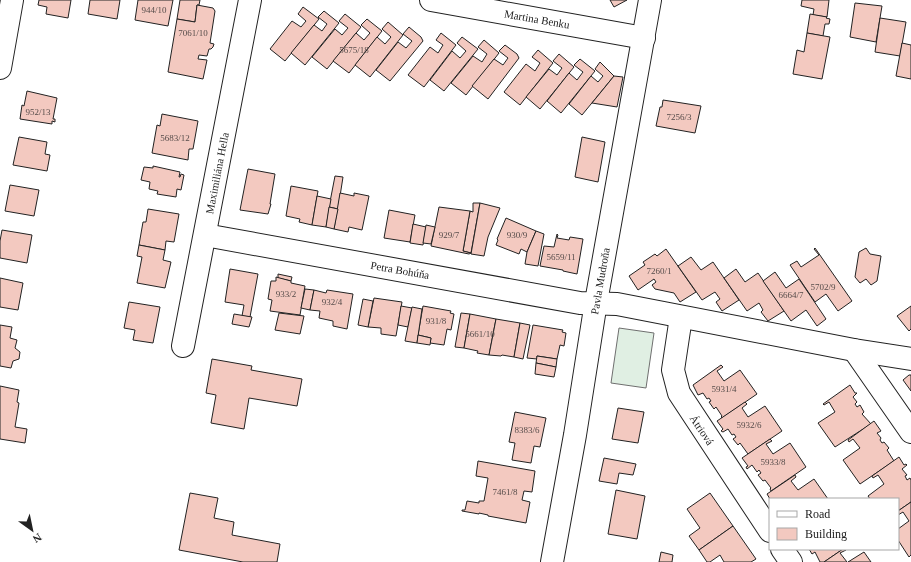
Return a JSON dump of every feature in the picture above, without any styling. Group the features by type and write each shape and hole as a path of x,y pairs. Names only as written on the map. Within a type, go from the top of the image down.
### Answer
{"street":[{"path":"0,68 12,0"},
{"name":"Maximiliána Hella","path":"183,346 250,0"},
{"name":"Martina Benku","path":"431,0 644,38"},
{"name":"Pavla Mudroňa","path":"552,562 575,435 596,302 650,0"},
{"name":"Petra Bohúňa","path":"205,235 580,303 596,302"},
{"path":"596,302 617,304 854,350 911,359"},
{"name":"Átriová","path":"681,317 673,370 678,393 769,530"},
{"path":"854,350 911,432"},
{"path":"783,550 791,562"}],"green space":[{"path":"619,328 654,333 646,388 611,383"}],"building":[{"path":"39,0 71,0 68,18 46,14 47,7 38,5"},
{"path":"90,0 120,0 117,19 88,14"},
{"path":"138,0 173,0 168,26 135,20"},
{"path":"180,0 200,0 199,5 197,5 195,22 177,19"},
{"path":"610,0 627,0 614,7"},
{"path":"802,0 829,0 827,17 813,15 814,9 801,6"},
{"path":"855,3 882,6 876,42 850,37"},
{"path":"197,5 213,8 215,11 210,43 214,44 213,47 209,49 207,56 199,55 198,59 207,60 203,79 168,72 177,19 195,22"},
{"path":"303,7 319,19 285,61 270,49 292,21 301,27 306,21 298,14"},
{"path":"324,11 339,23 305,65 291,53 314,25 322,31 327,24 318,17"},
{"path":"345,14 361,27 327,69 312,57 335,29 342,35 348,28 339,21"},
{"path":"810,14 827,17 826,18 830,19 829,24 825,24 823,36 807,33"},
{"path":"880,18 906,22 900,56 875,52"},
{"path":"367,19 382,31 349,73 333,61 356,33 364,40 370,33 361,25"},
{"path":"388,22 403,35 370,77 355,65 377,37 385,44 391,37 382,29"},
{"path":"409,27 421,37 423,41 390,81 376,70 398,42 406,48 412,41 403,34"},
{"path":"441,33 456,45 424,87 408,75 430,47 438,53 443,45 436,40"},
{"path":"807,33 830,37 822,79 793,74 797,50 804,52"},
{"path":"462,37 478,49 444,91 430,80 452,51 460,58 466,51 457,43"},
{"path":"484,40 499,53 466,95 451,83 473,56 482,62 487,54 478,47"},
{"path":"902,43 911,45 911,79 896,76"},
{"path":"505,45 517,54 519,58 488,99 472,86 494,59 503,65 508,58 499,51"},
{"path":"538,50 553,63 520,105 504,92 526,64 535,71 540,63 532,57"},
{"path":"559,54 574,67 540,109 526,97 549,69 557,75 562,68 553,61"},
{"path":"580,59 595,71 561,113 547,101 569,73 577,80 583,72 574,65"},
{"path":"600,62 614,76 582,115 569,104 591,76 598,82 603,76 595,69"},
{"path":"614,76 623,77 617,107 592,103"},
{"path":"27,91 57,98 53,119 55,119 55,122 52,121 52,124 20,119 22,105 24,106"},
{"path":"663,100 701,106 695,133 656,126"},
{"path":"162,114 198,121 193,149 189,149 188,160 152,153 157,125 160,126"},
{"path":"19,137 47,142 45,154 50,155 47,171 13,165"},
{"path":"582,137 605,142 598,182 575,177"},
{"path":"153,166 180,172 179,177 181,174 184,175 181,190 177,189 176,197 157,194 158,191 149,189 150,182 141,180 144,167 153,168"},
{"path":"248,169 275,174 271,204 268,214 240,210"},
{"path":"335,176 343,177 338,209 329,207"},
{"path":"10,185 39,190 34,216 5,211"},
{"path":"291,186 318,191 312,225 299,222 300,219 286,216"},
{"path":"340,193 354,196 354,193 369,196 362,230 349,227 348,232 334,229"},
{"path":"317,196 331,199 326,227 312,225"},
{"path":"473,203 480,203 471,253 463,251 470,211 473,212"},
{"path":"480,203 500,208 488,237 484,256 471,254"},
{"path":"329,207 338,209 334,229 326,227"},
{"path":"439,207 470,211 463,251 471,253 469,254 431,246"},
{"path":"148,209 179,214 174,242 166,241 165,250 139,245 143,222 146,222"},
{"path":"389,210 415,215 410,242 384,238"},
{"path":"506,218 536,231 527,252 521,249 519,254 496,245"},
{"path":"413,224 426,227 423,245 410,243"},
{"path":"426,225 435,227 431,244 423,243"},
{"path":"2,230 32,235 27,263 0,258 0,241"},
{"path":"536,231 544,234 538,266 525,264 527,252"},
{"path":"557,234 557,238 569,240 570,237 583,239 577,274 540,266 544,246 554,247"},
{"path":"139,245 165,250 163,260 171,262 165,288 137,283 142,257 137,256"},
{"path":"815,248 852,301 838,311 826,294 815,302 790,265 797,261 801,267 819,255 814,249"},
{"path":"866,248 870,254 881,256 877,281 871,285 866,279 860,283 855,277 859,252"},
{"path":"666,249 696,292 680,302 674,293 655,289 652,285 656,282 654,279 638,290 629,276 645,265 643,262 655,254 657,256"},
{"path":"691,257 701,270 713,262 739,300 722,311 716,302 720,299 715,292 702,300 678,266"},
{"path":"230,269 258,274 250,317 242,316 244,305 225,302"},
{"path":"736,269 745,282 758,273 784,311 768,321 761,312 763,310 759,303 747,311 724,278"},
{"path":"775,272 786,288 799,279 826,319 817,326 806,310 791,321 763,281"},
{"path":"278,274 292,277 291,281 278,278"},
{"path":"276,277 291,281 291,283 305,286 300,315 270,311 272,300 268,299 271,281 276,281"},
{"path":"0,278 23,283 18,310 0,307"},
{"path":"305,289 314,290 310,310 301,308"},
{"path":"314,290 326,293 327,290 353,294 347,329 333,326 333,321 319,318 320,311 310,310"},
{"path":"374,298 402,302 396,336 381,334 381,328 368,327"},
{"path":"363,299 373,301 368,327 358,325"},
{"path":"129,302 160,307 153,343 133,340 135,330 124,328"},
{"path":"401,306 412,308 408,327 398,325"},
{"path":"423,306 451,311 450,313 454,314 451,330 447,329 444,345 430,343 431,338 418,335"},
{"path":"911,306 911,329 909,331 897,316"},
{"path":"412,307 422,309 417,343 405,341"},
{"path":"279,313 304,316 300,334 275,330"},
{"path":"461,313 470,314 464,348 455,347"},
{"path":"234,314 252,317 249,327 232,324"},
{"path":"470,314 496,319 489,355 477,353 478,351 464,348"},
{"path":"496,319 520,323 514,357 489,355"},
{"path":"520,323 530,325 523,359 514,357"},
{"path":"0,325 12,327 10,338 17,340 15,348 20,352 19,359 13,361 11,368 0,366"},
{"path":"533,325 563,330 562,332 566,333 564,346 560,345 557,359 537,356 537,359 527,358"},
{"path":"418,335 431,338 430,345 417,343"},
{"path":"537,356 557,359 556,367 536,363"},
{"path":"212,359 252,366 251,370 302,379 297,406 249,398 244,429 211,423 216,395 206,393"},
{"path":"536,363 556,367 554,377 535,374"},
{"path":"721,365 723,367 717,371 724,381 740,370 757,394 722,418 716,407 714,409 709,402 711,401 709,398 707,399 703,393 698,395 693,385"},
{"path":"911,375 911,391 903,380"},
{"path":"850,385 855,393 857,393 853,397 857,402 855,404 857,407 860,405 864,412 862,414 871,424 835,447 818,423 835,412 829,402 824,405 823,404"},
{"path":"0,386 19,390 17,402 19,403 15,427 27,429 25,443 0,439"},
{"path":"745,402 747,404 742,408 748,417 765,406 782,431 748,454 740,443 738,445 733,439 736,437 734,434 732,435 728,429 723,432 721,431 723,429 717,421"},
{"path":"618,408 644,412 638,443 612,439"},
{"path":"515,412 546,418 540,447 534,446 531,463 512,460 515,443 509,442"},
{"path":"874,421 881,431 877,433 881,438 880,440 889,448 887,450 894,461 860,484 843,460 860,448 853,439 849,442 848,440"},
{"path":"770,439 772,441 766,444 773,454 790,443 806,467 771,491 771,488 765,480 763,481 758,475 761,473 759,470 757,472 752,465 747,469 746,467 748,466 742,458"},
{"path":"899,457 904,465 907,465 902,469 907,475 905,476 907,480 910,478 911,480 911,502 899,510 899,498 869,498 868,496 884,484 878,475 873,478 872,476"},
{"path":"604,458 636,464 633,475 619,473 617,484 599,481"},
{"path":"478,461 535,471 532,492 524,491 522,500 530,502 526,523 462,511 465,510 467,501 479,503 479,501 484,501 488,478 476,476"},
{"path":"795,475 796,477 791,481 798,490 814,479 827,498 769,498 767,494"},
{"path":"616,490 645,496 637,539 608,534"},
{"path":"190,493 218,498 214,518 234,522 232,535 280,544 277,562 243,562 179,550"},
{"path":"710,493 733,526 699,550 689,536 700,528 687,509"},
{"path":"911,502 911,555 909,557 899,542 899,528 909,521 903,512 899,514 899,510"},
{"path":"733,526 756,559 751,562 724,562 720,555 710,562 707,562 699,550"},
{"path":"810,550 842,550 824,562 820,562 815,552 812,554"},
{"path":"842,550 846,550 840,553 847,562 824,562"},
{"path":"661,552 673,555 672,562 659,562"},
{"path":"864,552 871,562 848,562"}]}
